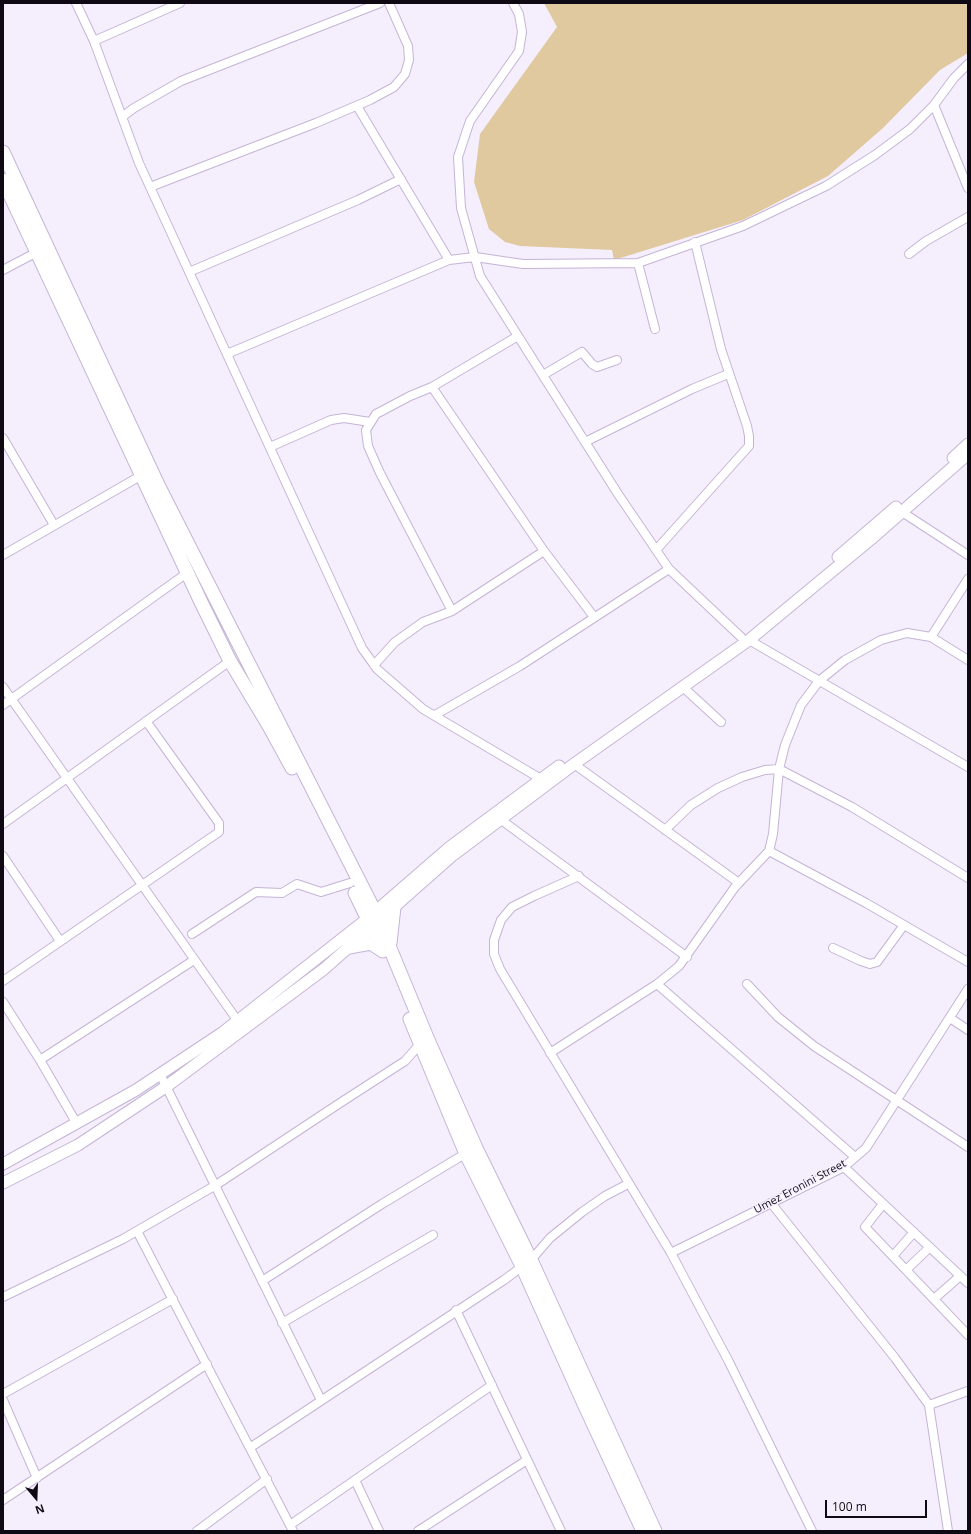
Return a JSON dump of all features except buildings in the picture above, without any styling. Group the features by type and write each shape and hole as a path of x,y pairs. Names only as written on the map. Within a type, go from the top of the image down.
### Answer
{"main road":[{"path":"3,152 42,249 142,475 259,682 359,884 471,1151"},
{"path":"3,180 42,249 182,547 187,573 230,661 285,754 350,883 373,920"},
{"path":"3,1183 78,1144 167,1086 324,969 450,847 540,779 745,638 968,444"},
{"path":"3,1164 136,1090 222,1033 237,1020 373,920 394,907 453,855 574,764 684,688 902,512 968,454"},
{"path":"394,907 387,951 420,1044 655,1531"},
{"path":"348,947 371,943 387,951"},
{"path":"527,1263 585,1406 643,1531"}],"street":[{"path":"94,41 180,3"},
{"path":"122,117 134,108 181,81 380,3"},
{"path":"150,187 357,106 394,87 406,74 409,60 408,46 389,3"},
{"path":"513,3 519,14 522,32 519,51 470,121 458,157 461,208 480,276 618,494 669,568 745,638 968,767"},
{"path":"80,5 150,187 362,648 374,665 423,709 540,779"},
{"path":"227,354 449,260 475,257 523,264 638,263 743,226 826,186 875,155 910,129 934,104 954,78 968,64"},
{"path":"934,104 967,182"},
{"path":"357,106 449,260"},
{"path":"189,272 358,200 401,179"},
{"path":"909,254 926,241 968,217"},
{"path":"656,550 749,446 750,436 728,374 695,242"},
{"path":"3,270 42,249"},
{"path":"638,263 655,329"},
{"path":"452,611 380,472 368,446 366,430 376,414 410,396 432,387 518,336"},
{"path":"543,375 582,352 597,368 617,360"},
{"path":"585,442 692,389 728,374"},
{"path":"432,387 544,551 594,617"},
{"path":"270,447 331,420 344,418 370,422"},
{"path":"3,438 54,525"},
{"path":"3,555 142,475"},
{"path":"902,512 968,555"},
{"path":"374,665 395,642 423,622 452,611 544,551"},
{"path":"435,715 520,666 669,568"},
{"path":"3,704 187,573"},
{"path":"931,637 968,579"},
{"path":"550,1053 656,984 680,966 717,911 739,883 769,851 774,834 779,769 785,745 801,706 819,681 845,660 881,640 907,633 931,637 968,660"},
{"path":"3,824 230,661"},
{"path":"3,687 237,1020"},
{"path":"684,688 721,722"},
{"path":"3,980 219,832 220,826 146,721"},
{"path":"574,764 739,883"},
{"path":"665,830 691,805 718,788 742,777 765,770 779,769 852,807 968,878"},
{"path":"500,820 687,957"},
{"path":"769,851 968,962"},
{"path":"3,856 60,941"},
{"path":"578,876 512,907 501,920 494,940 494,954 500,969 628,1184 671,1253 733,1369 812,1531"},
{"path":"192,934 256,892 282,893 297,884 321,892 350,883"},
{"path":"833,948 870,964 877,962 883,956 904,925"},
{"path":"40,1060 194,960"},
{"path":"656,984 855,1157"},
{"path":"747,984 778,1017 814,1046 968,1147"},
{"name":"Umez Eronini Street","path":"671,1253 844,1166 866,1148 968,990"},
{"path":"3,1002 40,1060 77,1124"},
{"path":"950,1018 968,1030"},
{"path":"3,1297 137,1231 216,1185 340,1102 405,1061 420,1044"},
{"path":"160,1074 321,1400"},
{"path":"262,1281 382,1204 471,1151"},
{"path":"844,1166 968,1283"},
{"path":"251,1447 527,1263 550,1238 582,1212 605,1196 628,1184"},
{"path":"771,1203 895,1358 929,1405 948,1531"},
{"path":"884,1204 865,1227 967,1331"},
{"path":"137,1231 292,1528 355,1480 492,1385"},
{"path":"893,1256 914,1232"},
{"path":"282,1323 433,1234"},
{"path":"906,1270 930,1248"},
{"path":"934,1299 960,1276"},
{"path":"3,1394 173,1299"},
{"path":"456,1310 561,1531"},
{"path":"3,1500 207,1364"},
{"path":"929,1405 968,1391"},
{"path":"3,1400 37,1478"},
{"path":"418,1531 527,1460"},
{"path":"200,1530 267,1479"},
{"path":"355,1480 379,1531"}],"shaded area":[{"path":"544,3 968,3 968,53 940,70 883,128 828,176 743,220 614,260 612,250 520,246 505,242 489,229 474,182 480,134 557,27"}]}
